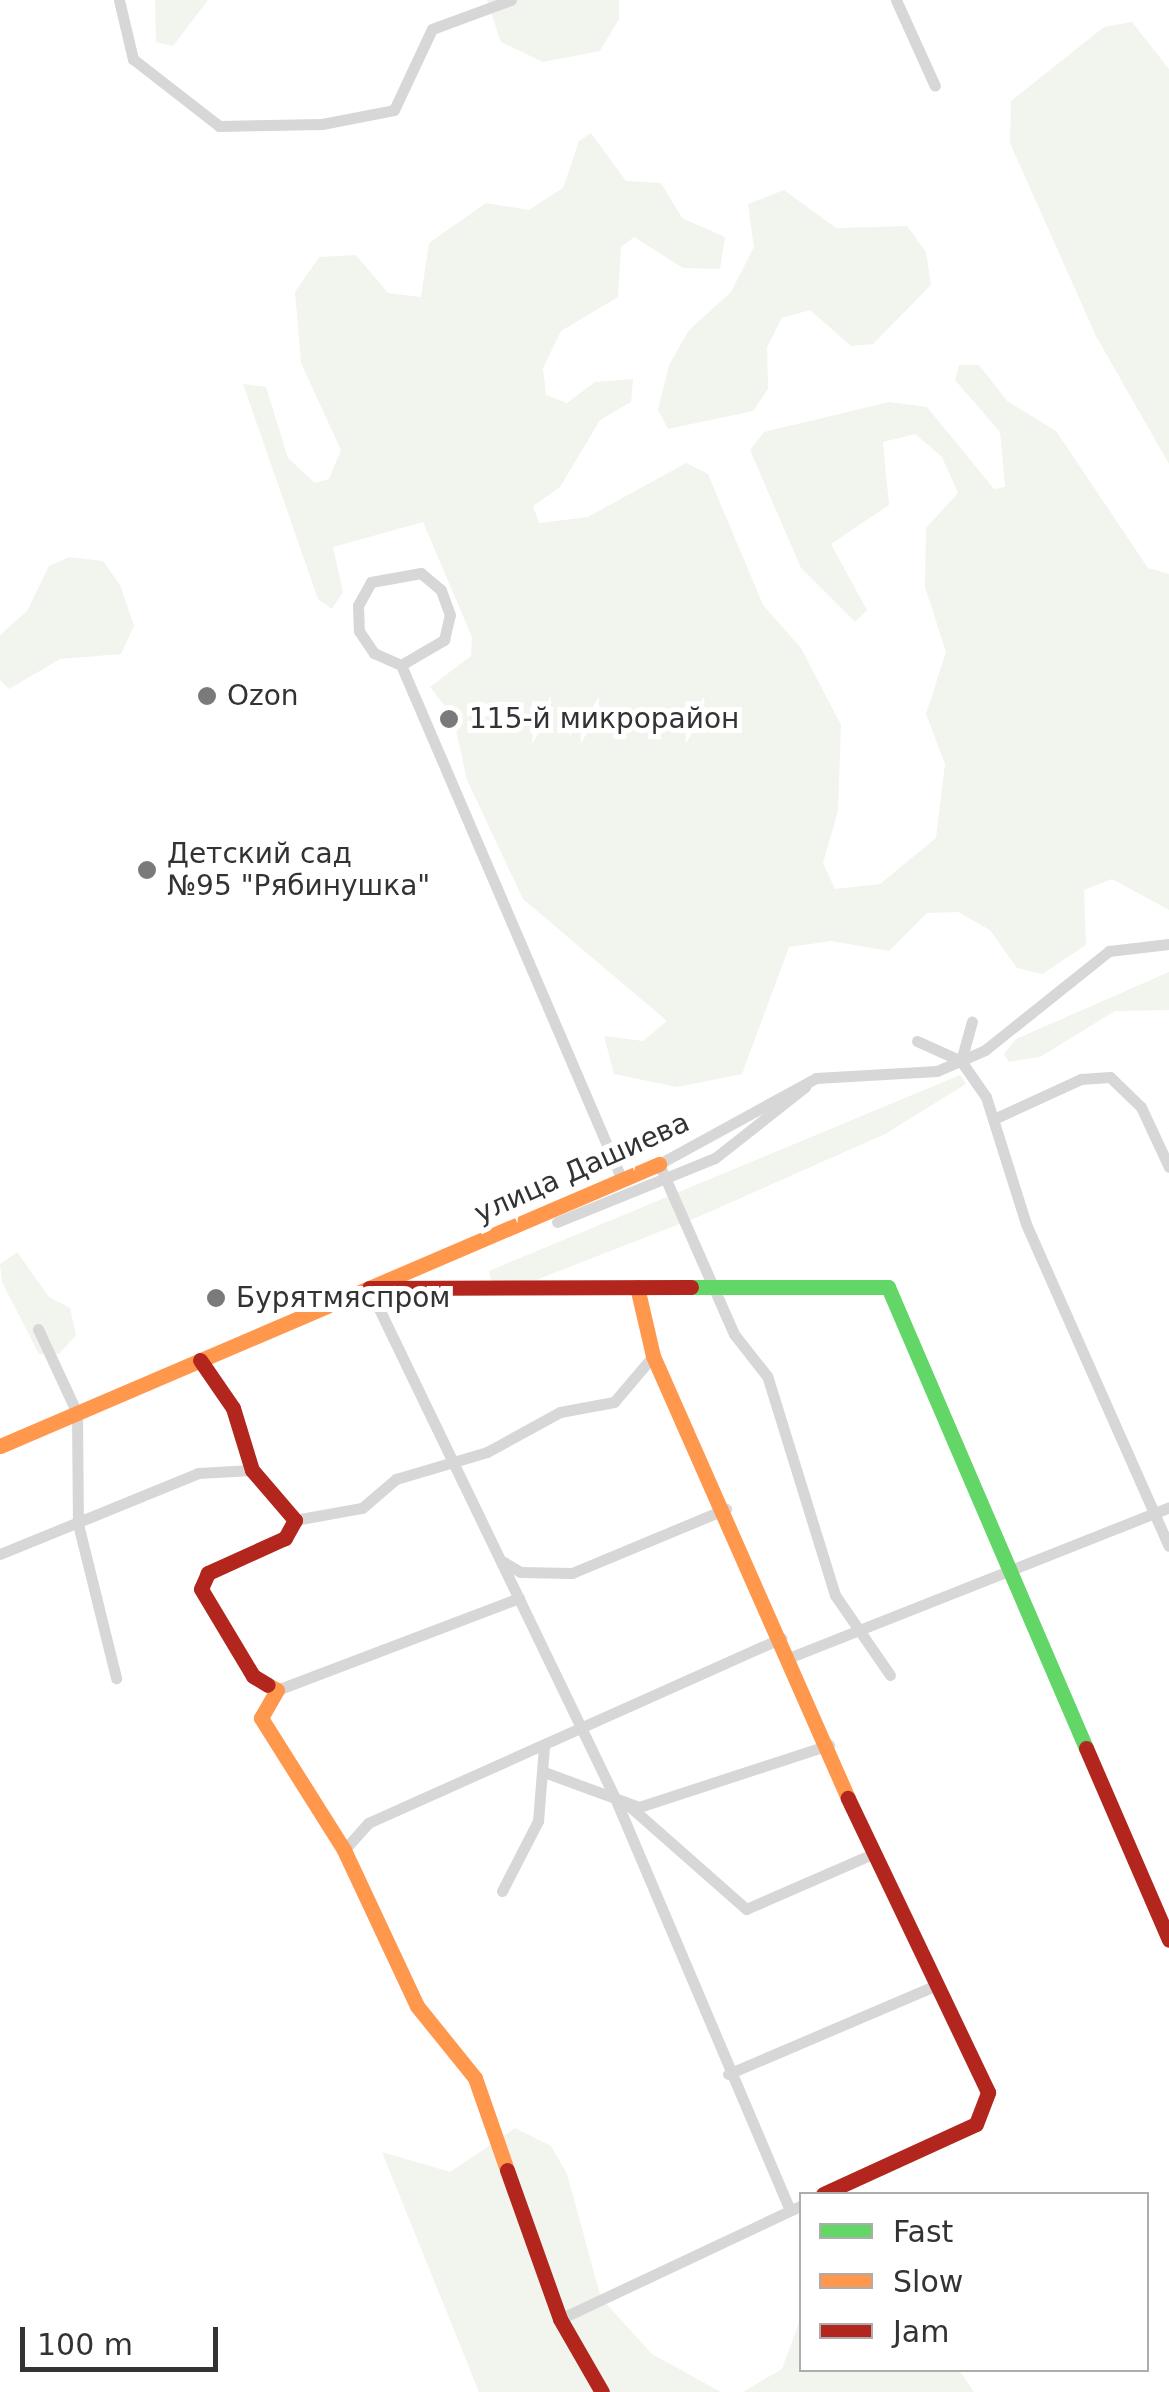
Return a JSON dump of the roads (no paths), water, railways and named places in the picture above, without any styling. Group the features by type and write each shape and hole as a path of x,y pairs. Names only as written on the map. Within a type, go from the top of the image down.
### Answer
{"street":[{"path":"120,0 133,59 218,126 322,124 394,110 432,28 511,0"},
{"path":"896,0 935,86"},
{"path":"401,666 444,640 450,614 442,590 421,573 372,582 358,605 359,631 374,652 401,666 622,1180"},
{"name":"улица Дашиева","path":"0,1446 622,1180 663,1171 816,1078 937,1071 961,1061 1025,1024 1109,951 1169,944"},
{"path":"961,1061 972,1022"},
{"path":"917,1042 961,1061 996,1118 1026,1224 1169,1546"},
{"path":"996,1118 1081,1079 1110,1077 1141,1107 1169,1167"},
{"path":"556,1222 663,1171 715,1158 816,1078"},
{"path":"663,1171 719,1286 734,1334 767,1376 835,1595 890,1676"},
{"path":"637,1287 653,1356 726,1509 932,1987 979,2071 987,2108 976,2124 828,2192"},
{"path":"560,2320 796,2207 728,2074 621,1801 573,1727 456,1455 369,1288 888,1288 1169,1940"},
{"path":"38,1329 77,1413 78,1524 116,1678"},
{"path":"295,1520 362,1508 396,1480 456,1455 487,1452 560,1412 614,1402 653,1356"},
{"path":"200,1360 233,1408 252,1470 295,1520"},
{"path":"0,1554 198,1473 252,1470"},
{"path":"791,1657 1012,1572 1169,1506"},
{"path":"502,1561 520,1572 572,1573 726,1509"},
{"path":"277,1690 252,1676 201,1588 208,1573 285,1538 295,1520"},
{"path":"519,1598 277,1690 261,1718 344,1850 417,2006 475,2078 560,2320 602,2392"},
{"path":"344,1850 368,1824 544,1747 573,1727 782,1638"},
{"path":"621,1801 704,1792 828,1745"},
{"path":"502,1891 538,1821 544,1747"},
{"path":"544,1772 621,1801 746,1908 875,1854"},
{"path":"728,2074 932,1987"}],"place":[{"name":"Ozon","path":"207,696"},
{"name":"115-й микрорайон","path":"449,719"},
{"name":"Детский сад №95 \"Рябинушка\"","path":"147,870"},
{"name":"Бурятмяспром","path":"216,1298"}]}
